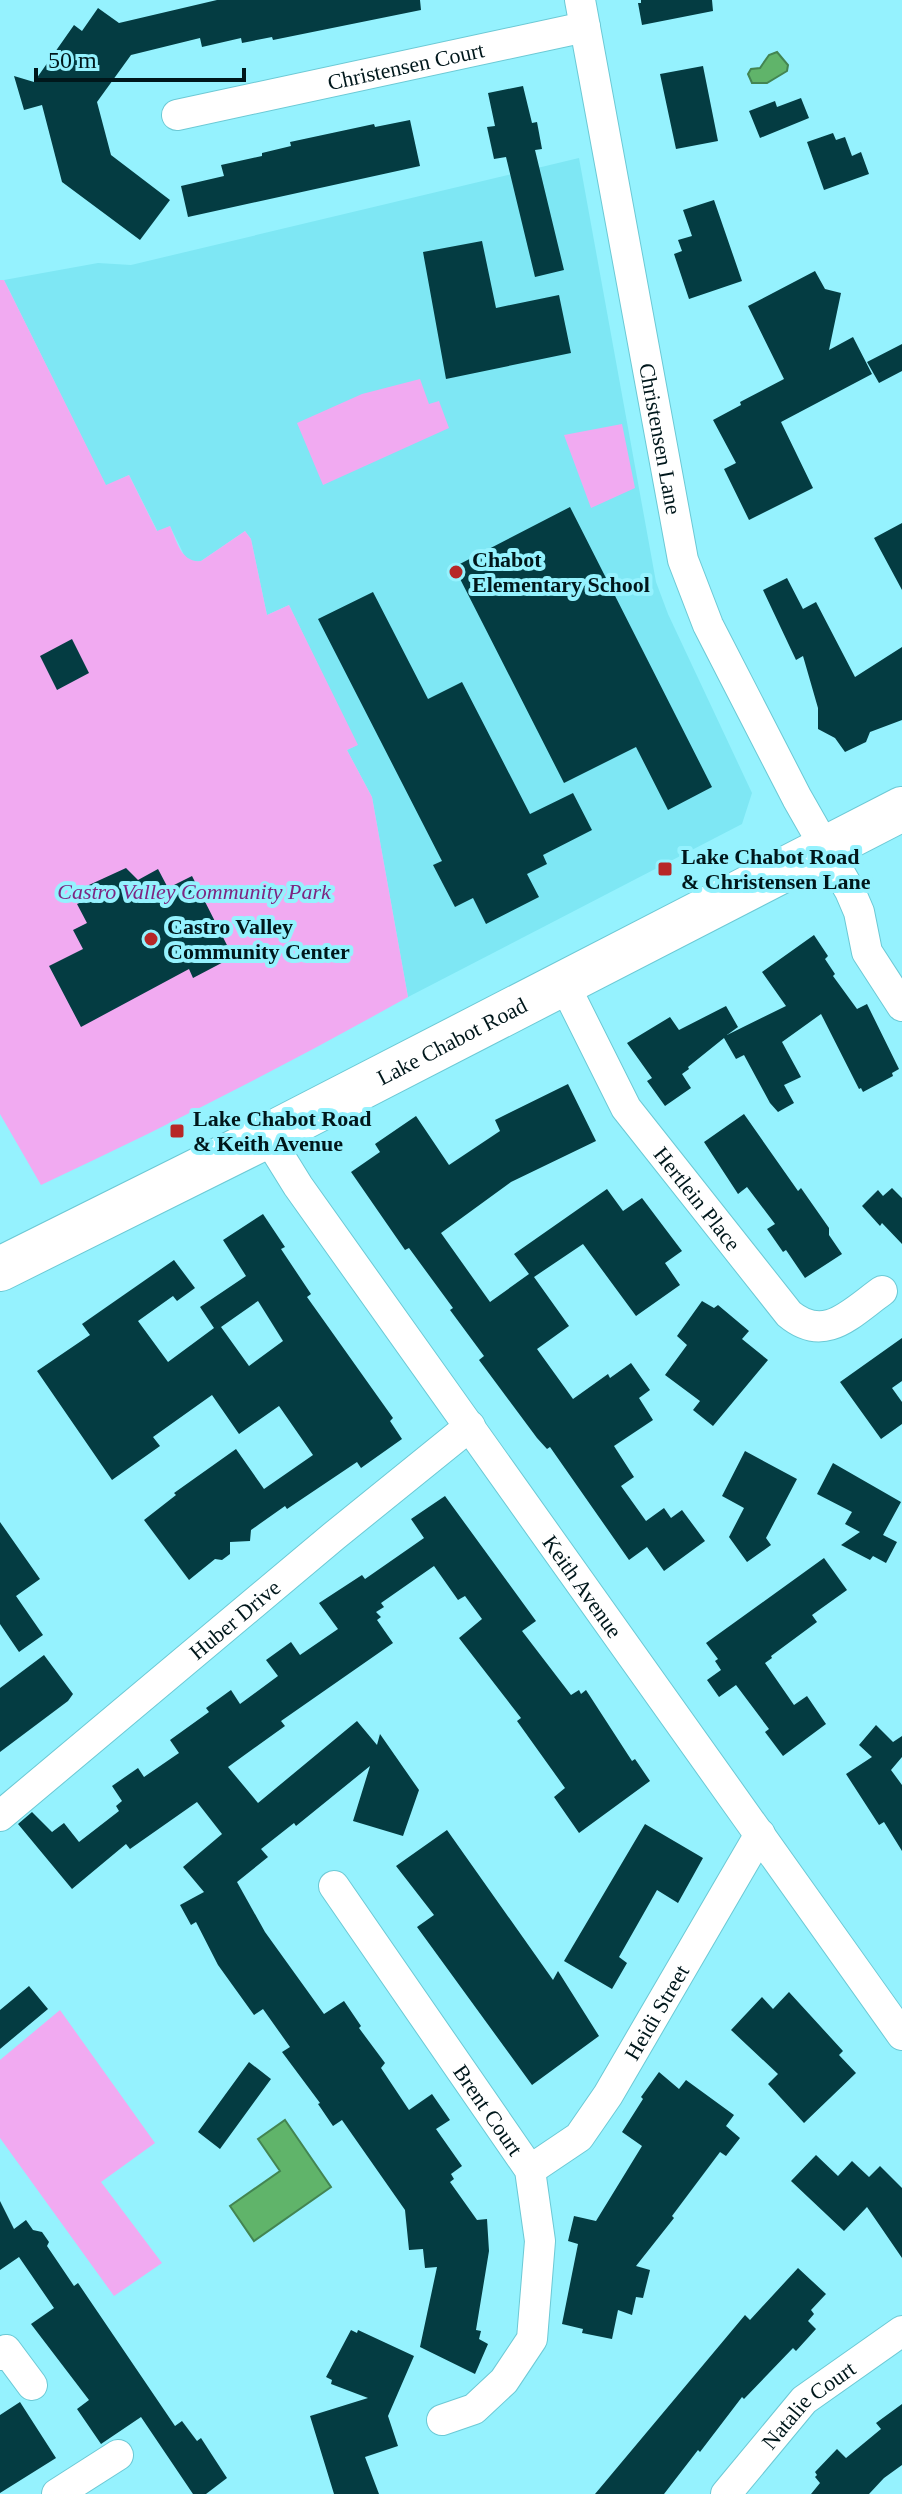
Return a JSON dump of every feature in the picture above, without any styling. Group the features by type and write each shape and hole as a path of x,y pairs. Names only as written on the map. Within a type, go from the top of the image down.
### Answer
{"main road":[{"name":"Lake Chabot Road","path":"0,1269 267,1136 902,809"}],"street":[{"name":"Christensen Court","path":"177,115 583,14"},
{"name":"Christensen Lane","path":"583,14 683,560 708,625 850,891 859,912 867,952 902,1006"},
{"name":"Hertlein Place","path":"564,984 626,1108 789,1314 797,1321 820,1329 833,1325 882,1291"},
{"name":"Keith Avenue","path":"267,1136 298,1186 902,2035"},
{"name":"Huber Drive","path":"0,1816 470,1426"},
{"name":"Heidi Street","path":"530,2170 579,2137 608,2095 760,1834"},
{"name":"Brent Court","path":"334,1886 530,2170 540,2241 532,2339 504,2381 474,2409 442,2420"},
{"name":"Natalie Court","path":"726,2494 804,2400 902,2331"},
{"path":"0,2355 6,2350 32,2385"},
{"path":"57,2494 118,2455"}],"shaded area":[{"path":"777,52 788,65 787,71 767,83 752,83 748,74 751,69 760,68 769,55"},
{"name":"Chabot Elementary School","path":"579,158 656,582 752,793 742,824 408,997 372,797 347,750 357,745 289,605 267,615 251,539 245,531 201,561 193,562 185,557 170,526 158,532 129,475 106,486 4,280 98,263 131,265"},
{"path":"285,2120 331,2187 254,2241 230,2206 280,2171 258,2139"}],"green space":[{"name":"Castro Valley Community Park","path":"0,280 4,280 106,485 129,475 157,531 170,526 184,555 194,561 201,561 245,531 251,539 267,615 289,605 358,745 347,750 372,797 408,997 226,1094 41,1185 0,1114"},
{"path":"420,379 429,404 439,401 449,428 323,485 297,423 362,394"},
{"path":"622,424 635,488 591,508 564,435"},
{"path":"60,2010 155,2143 101,2182 162,2263 114,2296 0,2138 0,2060"}],"building":[{"path":"217,0 420,0 421,10 273,40 272,37 242,43 241,38 202,47 200,38 131,55 97,102 111,155 170,200 140,240 62,182 42,105 24,110 14,76 34,82 74,25 82,31 98,8 119,23"},
{"path":"641,0 712,0 713,11 642,25 638,3"},
{"path":"703,66 718,141 676,149 660,74"},
{"path":"523,86 532,123 537,122 542,149 535,150 564,270 535,277 506,157 494,159 487,127 495,126 488,93"},
{"path":"801,98 809,118 760,138 749,111 775,101 777,107"},
{"path":"410,120 420,166 188,217 181,186 224,176 221,165 262,156 262,153 291,146 290,142 374,124 375,127"},
{"path":"833,133 836,140 845,137 852,156 861,152 869,174 824,190 807,142"},
{"path":"714,200 742,281 689,299 674,254 682,251 678,240 692,236 683,210"},
{"path":"482,241 496,308 559,295 571,353 446,379 423,252"},
{"path":"815,271 825,289 841,293 829,350 853,337 872,374 781,422 813,488 749,520 724,469 736,463 713,420 784,379 748,306"},
{"path":"902,344 902,371 879,383 867,362"},
{"path":"570,507 712,787 668,810 636,747 564,783 454,567"},
{"path":"902,523 902,590 874,538"},
{"path":"787,578 803,609 816,602 855,677 902,647 902,720 870,732 866,742 845,752 835,738 818,729 818,708 803,656 796,660 763,590"},
{"path":"373,592 428,699 462,682 530,814 573,793 592,830 543,855 547,864 527,874 539,897 486,924 473,898 455,907 433,865 442,861 318,619"},
{"path":"72,639 89,673 57,690 40,656"},
{"name":"Castro Valley Community Center","path":"126,868 138,880 158,869 168,888 192,876 233,957 193,978 189,969 81,1027 49,966 83,949 73,930 87,923 77,904 84,901 78,890"},
{"path":"814,935 828,956 825,959 835,974 833,976 857,1009 867,1004 899,1069 892,1073 893,1076 863,1092 859,1089 821,1014 782,1042 801,1077 784,1085 794,1103 778,1112 744,1055 736,1059 724,1038 688,1067 682,1074 691,1088 665,1106 647,1081 652,1078 627,1043 670,1017 679,1030 726,1006 738,1027 727,1035 786,1006 762,972"},
{"path":"568,1084 596,1141 511,1182 441,1233 490,1302 529,1274 514,1254 607,1189 623,1211 642,1198 682,1251 665,1263 680,1285 636,1316 583,1244 534,1277 569,1326 537,1349 573,1399 608,1374 610,1378 631,1363 650,1390 639,1398 653,1420 614,1446 634,1477 621,1486 646,1521 664,1508 671,1518 682,1510 705,1541 664,1571 647,1547 629,1560 550,1447 547,1449 537,1438 479,1360 484,1356 450,1310 453,1308 409,1248 405,1250 351,1172 380,1152 375,1144 416,1116 449,1165 500,1131 495,1120"},
{"path":"744,1114 798,1191 801,1188 829,1228 829,1235 842,1254 805,1278 767,1229 775,1224 747,1187 738,1194 704,1142"},
{"path":"892,1188 902,1198 902,1244 862,1206 878,1190 883,1196"},
{"path":"263,1214 285,1247 281,1249 311,1294 307,1297 393,1418 390,1421 402,1439 361,1468 357,1462 287,1509 285,1506 251,1530 250,1541 230,1542 230,1554 222,1560 215,1559 189,1580 144,1520 176,1495 174,1493 236,1449 264,1489 313,1455 279,1406 239,1434 212,1395 153,1437 160,1446 112,1480 37,1371 90,1335 82,1324 174,1260 195,1288 177,1301 173,1296 138,1321 168,1362 214,1328 200,1307 246,1276 223,1240","holes":["258,1301 283,1341 249,1366 221,1327"]},
{"path":"702,1301 714,1308 718,1305 749,1331 742,1339 768,1360 713,1426 693,1410 700,1401 665,1375 687,1345 677,1336"},
{"path":"902,1338 902,1381 892,1388 902,1402 902,1424 881,1439 840,1382"},
{"path":"745,1451 797,1479 766,1538 771,1545 747,1562 729,1537 744,1508 722,1496"},
{"path":"833,1463 901,1502 883,1535 897,1542 886,1563 873,1556 870,1560 841,1545 860,1532 845,1524 852,1512 817,1494"},
{"path":"445,1496 536,1621 522,1631 571,1695 586,1690 632,1761 635,1759 650,1781 579,1833 554,1797 565,1788 517,1721 521,1718 459,1638 482,1619 465,1596 458,1600 434,1566 381,1603 384,1607 376,1612 381,1617 377,1620 393,1643 281,1721 285,1726 228,1767 258,1803 357,1721 377,1745 380,1734 419,1790 403,1836 353,1821 370,1766 296,1826 294,1823 261,1849 268,1857 237,1882 265,1932 324,2014 344,2001 385,2063 381,2068 409,2110 432,2094 450,2120 436,2129 462,2166 451,2174 454,2179 450,2182 477,2220 487,2219 489,2251 476,2330 481,2331 479,2339 488,2344 475,2374 420,2347 437,2267 425,2268 423,2249 409,2250 405,2210 342,2120 333,2126 282,2052 290,2047 263,2009 254,2015 218,1965 196,1922 191,1925 180,1905 204,1892 183,1867 222,1834 197,1802 130,1849 126,1844 72,1889 18,1824 32,1812 52,1832 64,1823 79,1842 119,1811 116,1806 122,1801 112,1786 138,1768 144,1777 179,1753 170,1740 209,1712 206,1708 231,1690 240,1704 278,1676 266,1660 291,1642 300,1655 338,1629 319,1603 362,1575 365,1579 424,1538 411,1519"},
{"path":"0,1522 40,1579 16,1596 43,1635 19,1652 0,1624"},
{"path":"824,1558 847,1590 812,1615 817,1622 765,1663 794,1705 807,1696 826,1724 783,1756 765,1732 769,1729 736,1685 719,1697 707,1680 721,1670 715,1661 718,1659 706,1643"},
{"path":"44,1655 73,1694 0,1752 0,1688"},
{"path":"876,1725 893,1742 902,1736 902,1757 891,1770 902,1785 902,1851 884,1822 879,1825 846,1774 872,1757 859,1745"},
{"path":"645,1824 703,1858 678,1903 657,1890 619,1957 627,1963 612,1989 564,1961"},
{"path":"447,1830 553,1980 558,1971 599,2036 532,2085 417,1927 434,1915 396,1866"},
{"path":"29,1986 48,2009 0,2049 0,2010"},
{"path":"789,1992 843,2051 839,2055 856,2073 804,2123 768,2084 778,2074 731,2030 762,1997 773,2009"},
{"path":"249,2062 271,2079 220,2149 198,2132"},
{"path":"659,2072 679,2089 686,2080 734,2115 726,2126 740,2138 726,2156 720,2152 636,2266 650,2270 643,2298 636,2297 632,2315 618,2310 612,2339 582,2333 583,2329 562,2324 578,2244 568,2241 574,2216 596,2221 642,2146 622,2132"},
{"path":"816,2155 838,2176 852,2161 869,2177 880,2166 902,2188 902,2258 867,2207 844,2231 791,2181"},
{"path":"0,2201 14,2229 26,2220 33,2230 42,2232 49,2242 47,2246 74,2286 78,2283 175,2426 182,2421 197,2441 201,2438 227,2478 206,2494 193,2494 141,2417 101,2444 77,2409 89,2400 31,2324 54,2308 19,2257 0,2270"},
{"path":"798,2268 826,2294 811,2310 814,2314 808,2321 816,2329 796,2351 793,2348 744,2399 742,2397 664,2494 595,2494 745,2315 750,2320"},
{"path":"351,2330 357,2333 358,2330 414,2356 388,2416 398,2446 365,2457 379,2494 334,2494 310,2416 368,2398 331,2384 332,2380 326,2377"},
{"path":"20,2402 56,2458 0,2493 0,2415"},
{"path":"902,2404 902,2465 869,2494 811,2494 820,2483 815,2472 837,2449 846,2458 881,2429 876,2423"}],"place":[{"name":"Chabot Elementary School","path":"456,572"},
{"name":"Lake Chabot Road & Christensen Lane","path":"665,869"},
{"name":"Castro Valley Community Center","path":"151,939"},
{"name":"Lake Chabot Road & Keith Avenue","path":"177,1131"}]}
